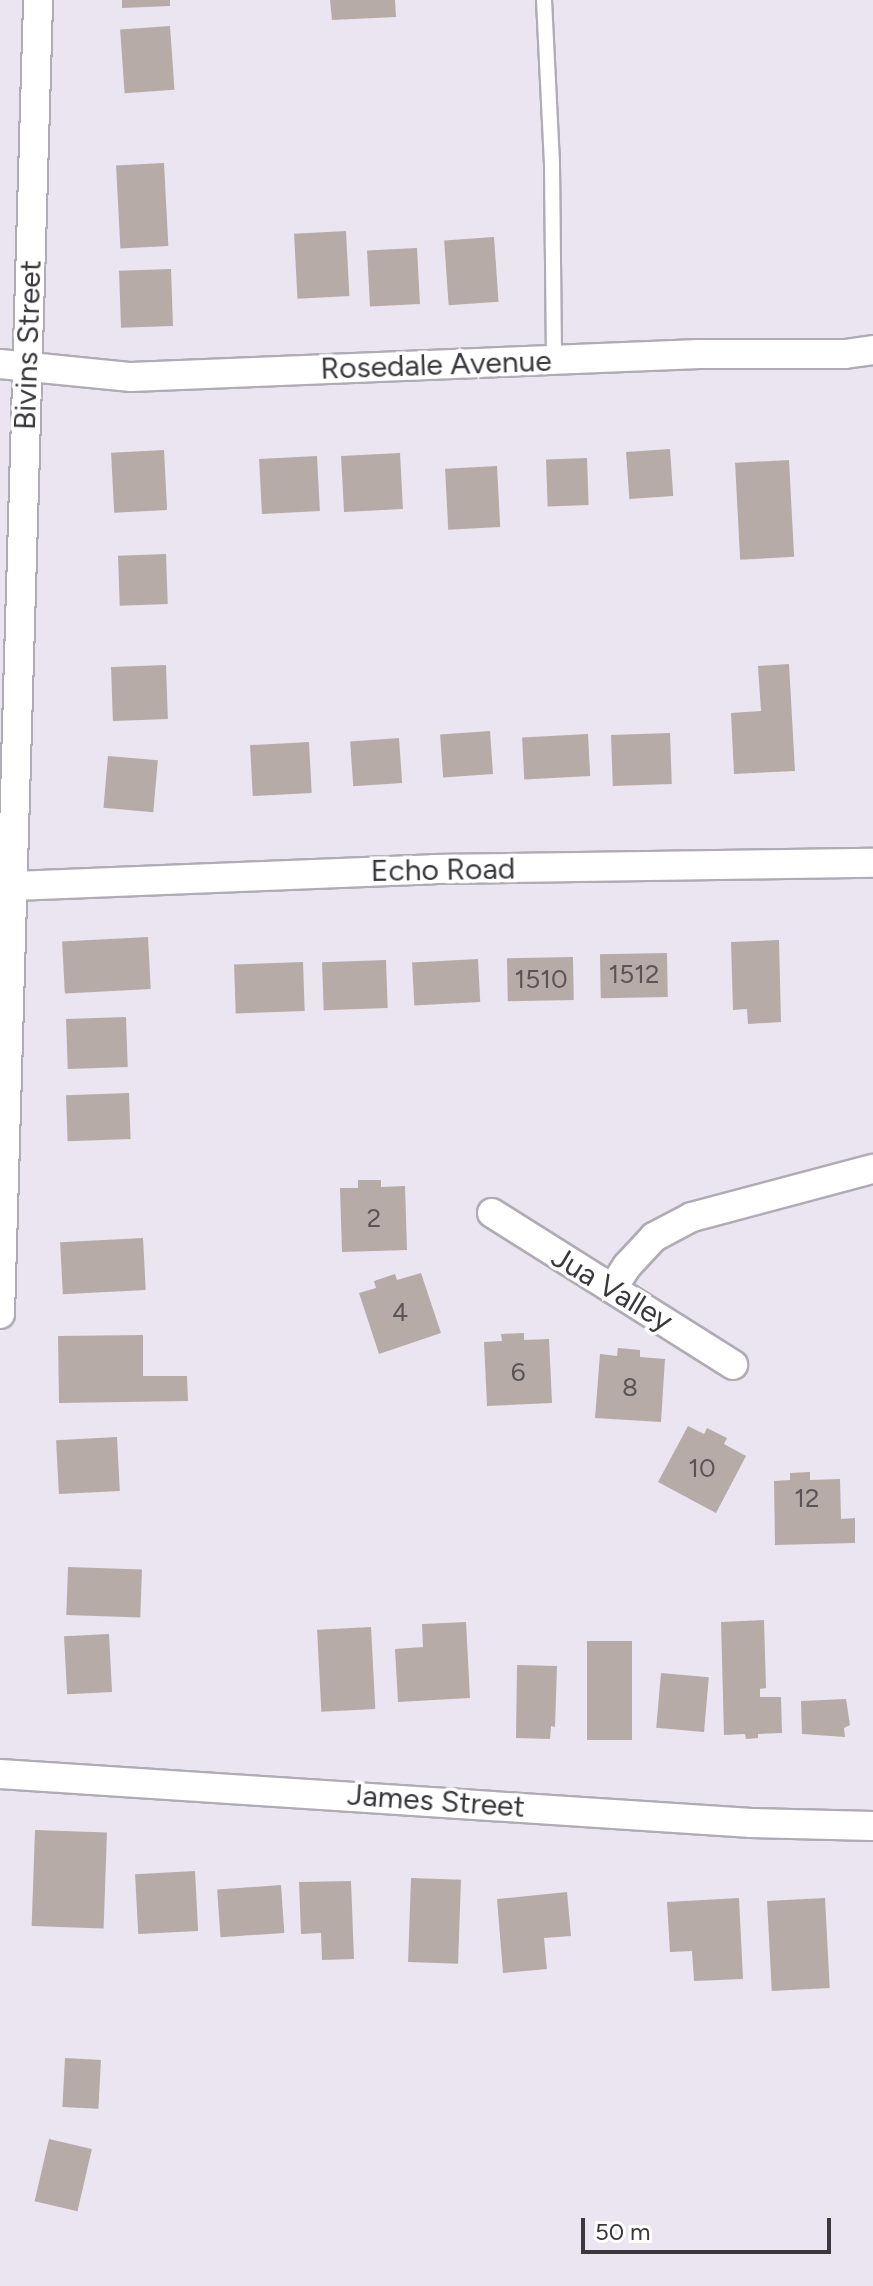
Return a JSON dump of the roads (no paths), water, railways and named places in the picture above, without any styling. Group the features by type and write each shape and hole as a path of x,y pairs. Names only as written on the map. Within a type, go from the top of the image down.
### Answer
{"street":[{"name":"Bivins Street","path":"0,1314 14,886 14,365 38,0"},
{"name":"Rosedale Avenue","path":"14,365 131,377 700,354 845,354 873,350"},
{"name":"Echo Road","path":"14,886 434,869 873,863"},
{"path":"614,1286 627,1266 654,1237 692,1217 873,1169"},
{"name":"Jua Valley","path":"492,1213 577,1269 614,1286 733,1365"},
{"name":"James Street","path":"0,1774 751,1823 873,1826"}],"lane":[{"path":"544,0 554,360"}]}
